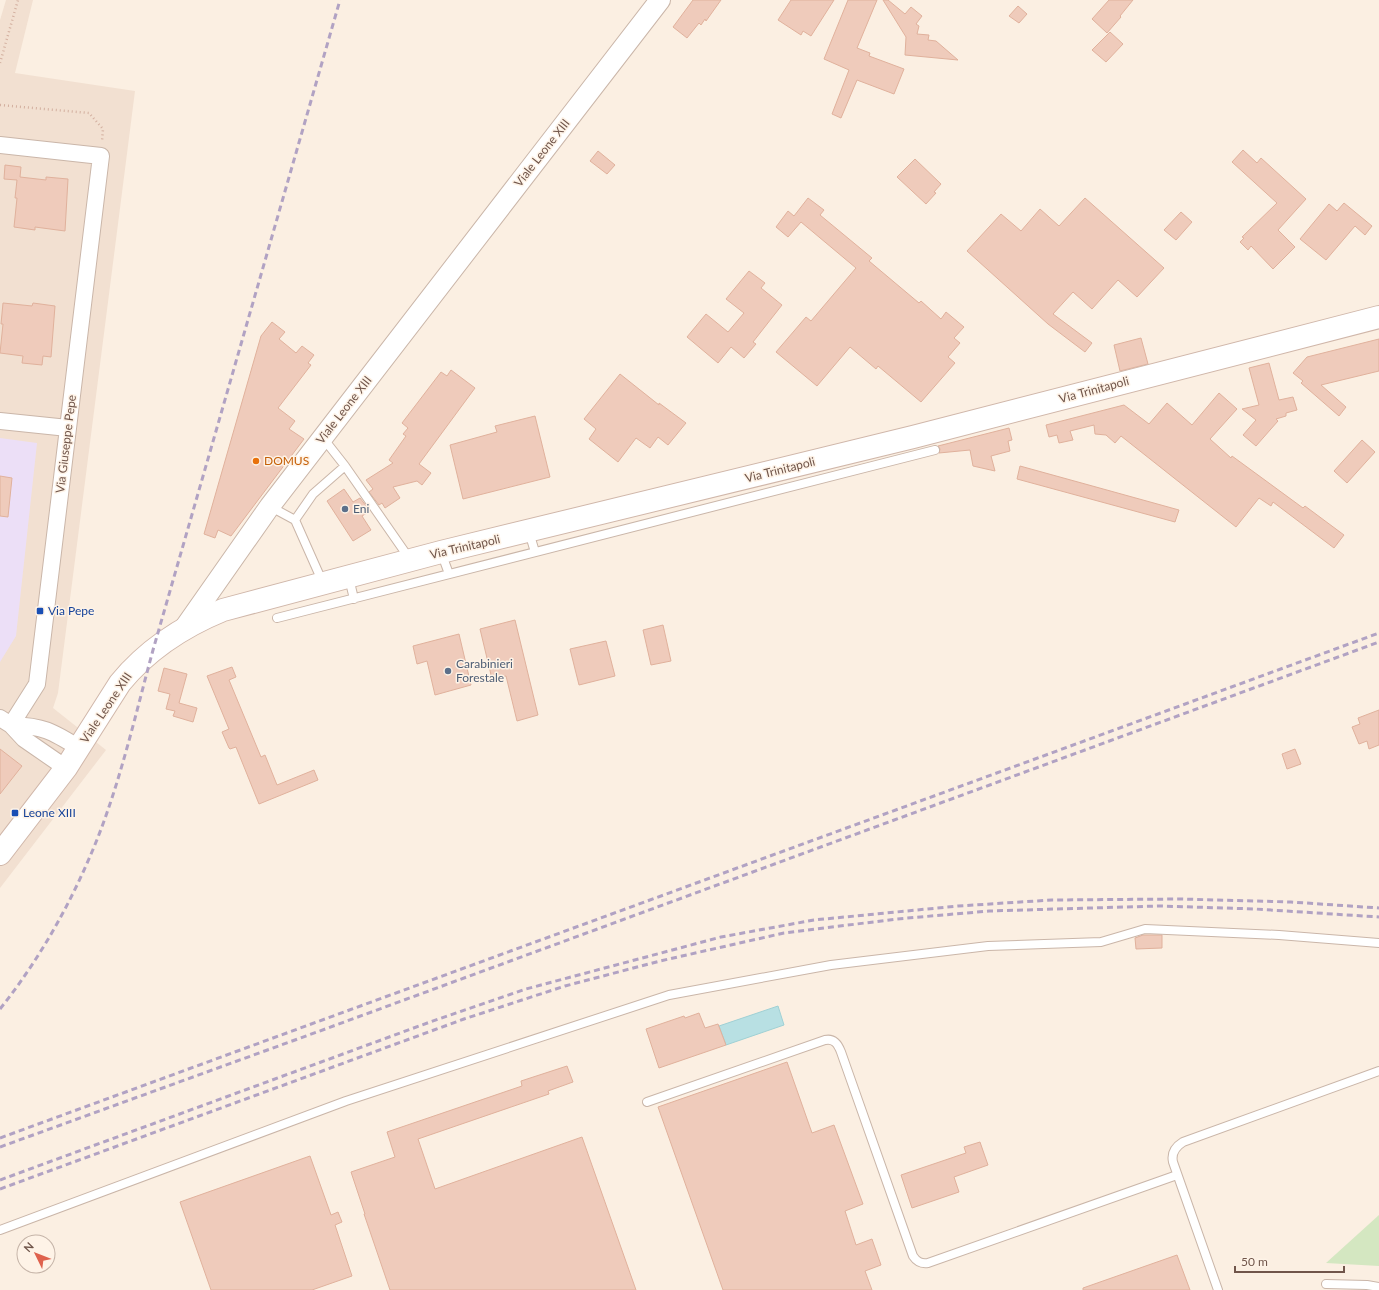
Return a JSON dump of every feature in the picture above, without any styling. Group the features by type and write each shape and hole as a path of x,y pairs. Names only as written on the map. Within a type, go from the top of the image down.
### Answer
{"main road":[{"name":"Via Trinitapoli","path":"183,630 209,616 229,608 349,576 441,552 532,542 752,487 928,433 1379,316"},
{"name":"Viale Leone XIII","path":"0,854 66,768 120,683 128,673 144,657 183,630"}],"street":[{"name":"Viale Leone XIII","path":"183,630 270,506 660,0"},
{"path":"0,145 101,156"},
{"name":"Via Giuseppe Pepe","path":"5,722 37,684 101,156"},
{"path":"0,421 68,428"},
{"path":"5,722 45,729 79,748"},
{"path":"5,722 24,739 66,768"}],"lane":[{"path":"323,438 345,466 411,560"},
{"path":"752,487 935,450"},
{"path":"295,520 313,494 345,466"},
{"path":"270,506 295,520 323,583"},
{"path":"277,618 449,574 532,542"},
{"path":"441,552 449,574"},
{"path":"349,576 354,599"},
{"path":"0,1230 346,1102 669,995 847,963 988,946 1101,942 1145,929 1279,935 1379,943"},
{"path":"647,1102 825,1040 829,1039 837,1043 913,1256 919,1262 924,1264 928,1264 1177,1175"},
{"path":"1218,1290 1173,1162 1173,1154 1176,1148 1183,1142 1379,1071"},
{"path":"1326,1284 1367,1285 1379,1287"}],"path":[{"path":"0,63 18,0"},
{"path":"0,105 89,113 103,129 101,156"}],"shaded area":[{"path":"6,0 33,0 15,73 135,91 58,693 53,708 106,750 0,888 0,20"},
{"path":"0,438 37,443 16,636 0,662"}],"green space":[{"path":"1379,1215 1379,1266 1326,1263"}],"water":[{"path":"778,1006 784,1025 726,1045 719,1026"}],"building":[{"path":"693,0 721,0 706,21 705,19 701,25 699,23 687,38 673,27"},
{"path":"791,0 834,0 811,36 803,31 801,35 778,20"},
{"path":"848,0 877,0 857,48 870,53 869,56 904,69 894,94 857,80 841,118 832,114 849,70 824,59"},
{"path":"883,0 888,0 905,14 911,7 922,16 916,24 919,26 917,34 929,35 928,40 936,41 958,60 905,55 906,37"},
{"path":"1109,0 1133,0 1107,33 1092,19"},
{"path":"1018,6 1027,14 1019,23 1009,16"},
{"path":"1110,32 1123,44 1106,62 1092,50"},
{"path":"1243,150 1257,163 1261,158 1306,199 1278,230 1295,247 1273,269 1251,246 1248,250 1240,242 1244,238 1242,237 1277,203 1232,162"},
{"path":"598,151 615,165 607,174 590,161"},
{"path":"915,159 941,184 934,192 936,193 926,204 897,177"},
{"path":"5,165 21,167 20,177 46,180 46,177 68,179 65,231 35,227 35,230 14,227 17,180 4,179"},
{"path":"808,198 824,210 820,215 872,258 869,261 919,303 921,301 941,319 946,312 964,327 954,338 960,343 948,357 955,363 921,402 878,366 876,369 850,347 817,386 776,352 806,317 811,321 856,268 801,222 788,237 776,227 788,211 794,216"},
{"path":"1085,198 1164,268 1137,297 1118,280 1092,309 1073,292 1053,314 1092,343 1085,352 1048,324 967,251 1001,214 1021,231 1040,209 1059,226"},
{"path":"1344,203 1372,226 1365,235 1355,226 1326,260 1300,239 1329,204 1337,211"},
{"path":"1181,212 1192,222 1176,240 1164,230"},
{"path":"749,271 765,283 761,288 782,305 753,342 756,344 744,358 731,347 718,363 687,337 706,314 728,332 744,313 726,299"},
{"path":"3,303 32,306 33,303 55,306 51,357 43,356 42,365 22,363 23,356 0,353 3,324 1,324"},
{"path":"272,322 285,332 279,339 296,353 302,346 314,355 308,363 311,365 278,408 295,421 289,429 304,439 231,536 218,530 215,538 204,534 261,336"},
{"path":"1141,338 1148,364 1120,371 1114,345"},
{"path":"1379,339 1379,371 1321,385 1346,407 1339,416 1301,383 1303,381 1293,373 1307,357"},
{"path":"1269,363 1279,400 1293,397 1297,410 1286,413 1286,416 1276,419 1278,421 1256,446 1243,435 1256,420 1242,409 1259,405 1249,368"},
{"path":"451,370 475,388 419,464 431,473 422,485 417,481 393,487 400,498 385,508 382,503 379,505 369,492 373,489 366,480 393,463 389,460 406,436 403,434 408,428 402,423 441,372 447,376"},
{"path":"620,374 659,405 659,403 686,423 668,445 658,437 650,448 636,438 618,462 589,439 596,429 584,419"},
{"path":"1219,393 1237,409 1210,439 1231,458 1232,456 1303,508 1305,506 1344,535 1334,548 1273,502 1271,506 1259,498 1236,527 1121,436 1115,443 1106,435 1095,434 1094,425 1070,431 1073,440 1059,443 1057,435 1049,437 1046,425 1124,405 1149,424 1167,403 1192,425"},
{"path":"535,416 550,477 463,499 450,445 497,432 495,426"},
{"path":"1009,428 1012,440 1008,441 1010,451 991,456 995,471 973,466 970,450 939,453 940,449 938,446"},
{"path":"1362,440 1375,452 1347,483 1334,471"},
{"path":"1020,466 1179,510 1175,522 1017,479"},
{"path":"0,476 12,478 8,517 0,516"},
{"path":"344,489 353,502 360,498 370,511 362,516 371,530 353,541 327,501"},
{"path":"515,620 538,715 517,721 506,676 492,679 480,629"},
{"path":"663,625 671,661 651,665 643,630"},
{"path":"459,634 471,685 435,695 427,661 417,664 413,646"},
{"path":"606,641 615,676 579,685 570,649"},
{"path":"232,667 236,677 229,680 261,757 265,755 277,785 314,770 318,780 259,804 236,747 229,748 222,732 229,729 207,676"},
{"path":"164,668 187,674 179,703 197,708 193,722 173,716 175,711 166,709 170,694 158,691"},
{"path":"1379,710 1379,745 1369,749 1367,741 1359,744 1352,727 1360,724 1358,718"},
{"path":"0,749 22,766 0,794"},
{"path":"1295,749 1301,764 1287,769 1282,754"},
{"path":"1143,935 1162,935 1162,948 1136,949 1135,938"},
{"path":"699,1013 705,1028 718,1024 726,1045 659,1068 646,1029 684,1016 685,1018"},
{"path":"787,1062 812,1133 834,1125 863,1204 845,1211 856,1245 872,1239 881,1265 865,1271 872,1290 723,1290 658,1107"},
{"path":"567,1066 573,1082 548,1091 549,1094 418,1139 435,1189 582,1137 636,1290 390,1290 351,1172 395,1157 387,1132 522,1086 521,1081"},
{"path":"980,1142 988,1165 954,1177 959,1192 912,1208 901,1175 966,1153 964,1147"},
{"path":"310,1156 331,1215 338,1212 342,1222 335,1225 352,1276 312,1290 211,1290 180,1202"},
{"path":"1177,1255 1190,1290 1083,1290 1083,1288"}],"railway":[{"path":"0,1009 41,952 64,911 85,869 112,799 153,650 340,0"},
{"path":"0,1138 1379,633"},
{"path":"0,1147 1379,642"},
{"path":"0,1180 430,1022 526,989 721,937 814,920 958,906 1052,900 1180,899 1291,902 1379,908"},
{"path":"0,1189 464,1019 565,986 660,961 784,933 897,919 989,911 1159,906 1255,909 1379,917"}],"place":[{"name":"DOMUS","path":"256,461"},
{"name":"Eni","path":"345,509"},
{"name":"Via Pepe","path":"40,611"},
{"name":"Carabinieri Forestale","path":"448,671"},
{"name":"Leone XIII","path":"15,813"}]}
